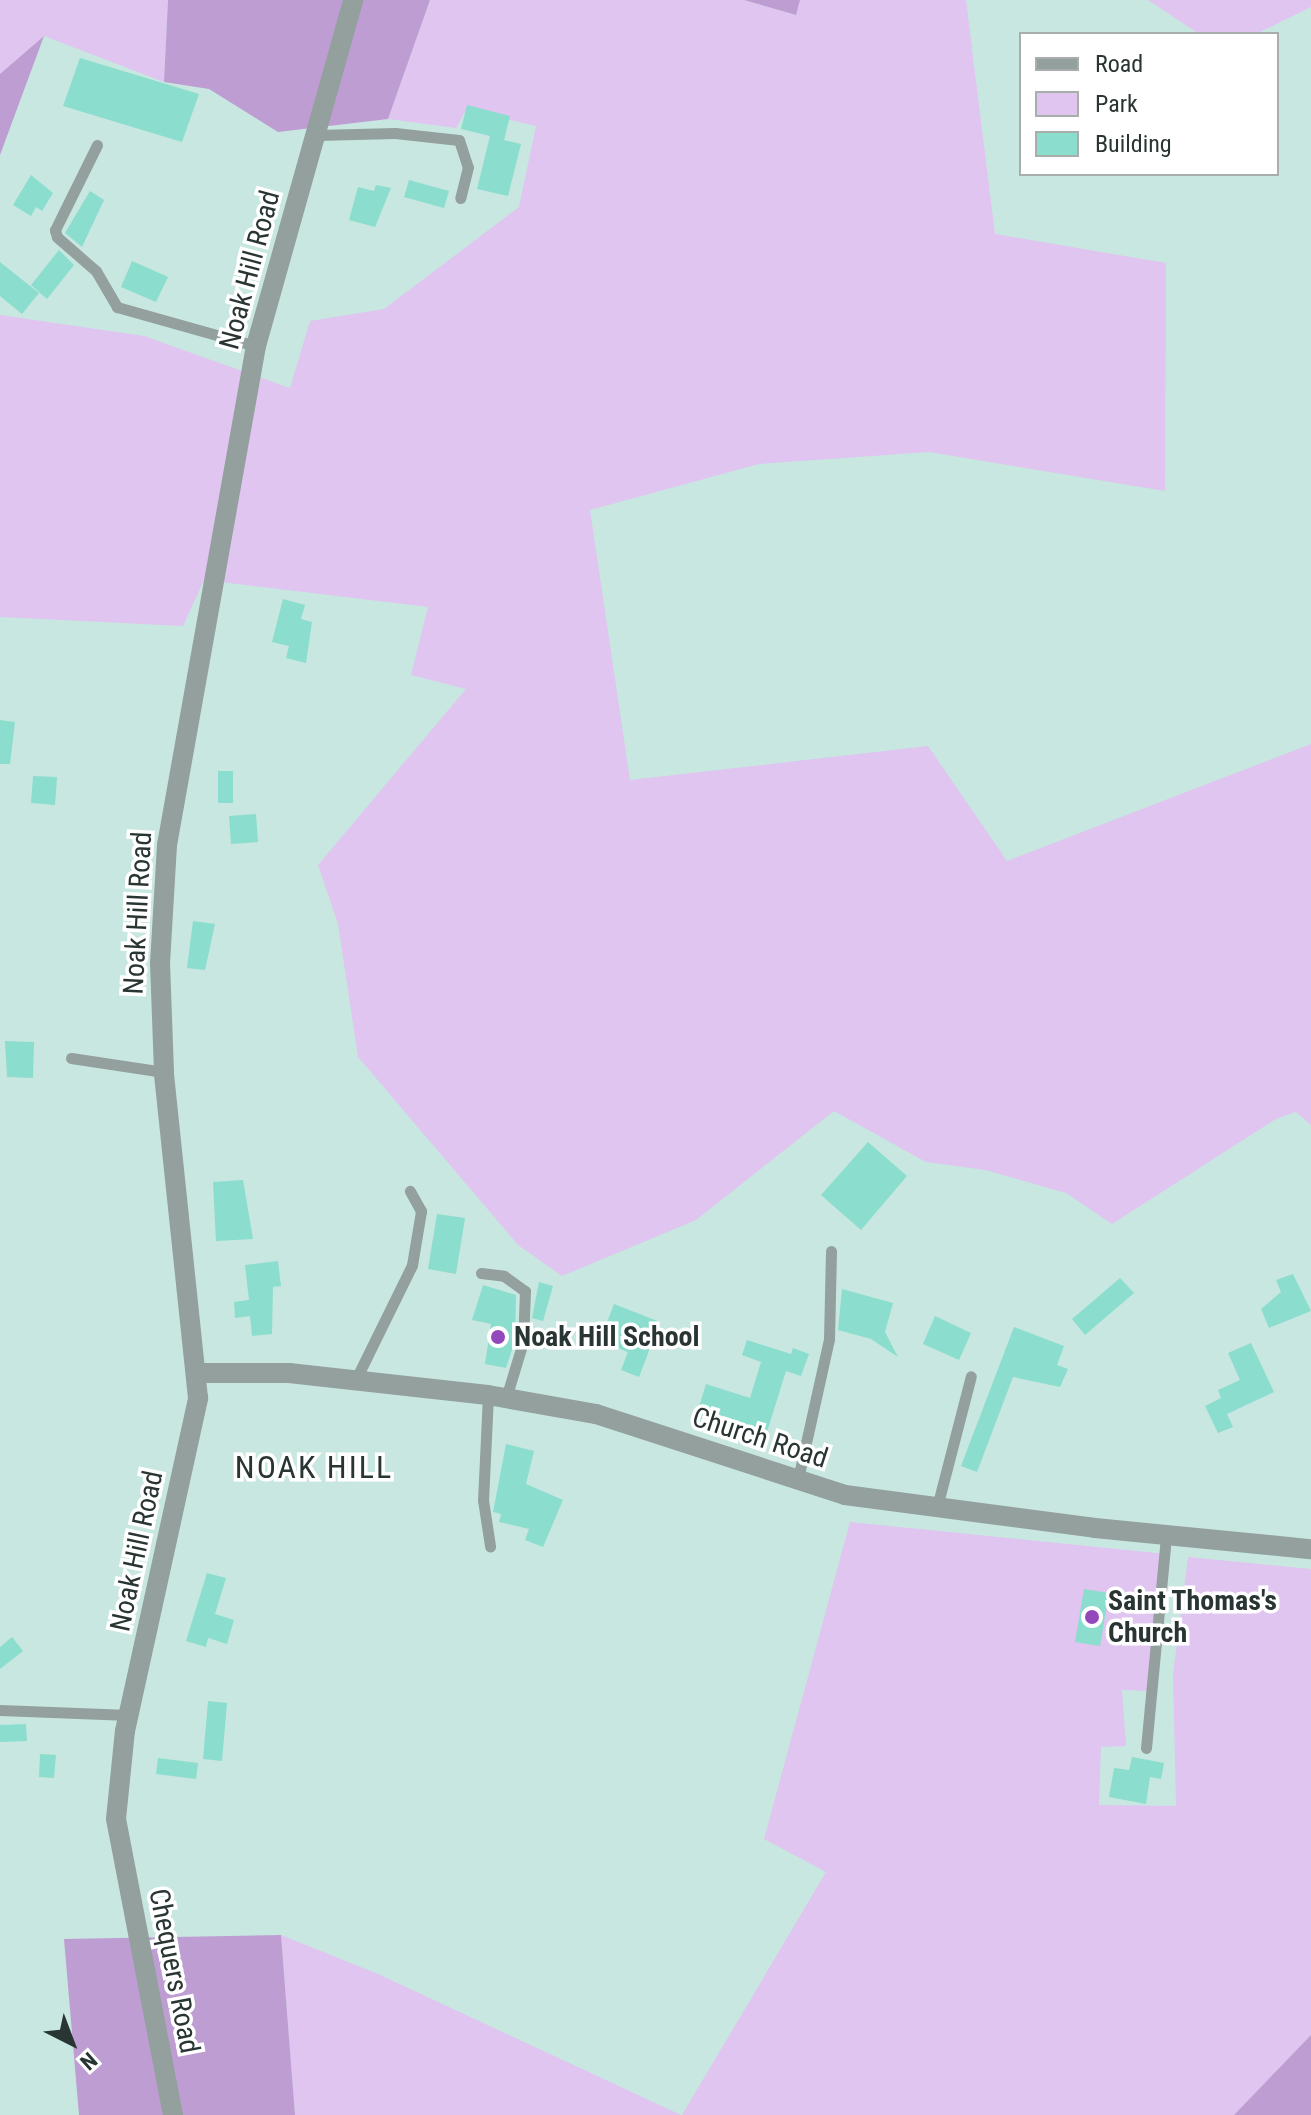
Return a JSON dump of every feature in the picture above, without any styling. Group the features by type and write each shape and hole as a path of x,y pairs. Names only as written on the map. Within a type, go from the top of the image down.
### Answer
{"street":[{"name":"Noak Hill Road","path":"120,1838 116,1819 129,1715 198,1398 164,1072 160,963 167,845 256,346 353,0"},
{"name":"Church Road","path":"196,1373 222,1369 497,1397 596,1414 845,1495 1166,1535 1311,1549"},
{"name":"Chequers Road","path":"120,1838 173,2115"}],"lane":[{"path":"317,135 395,133 459,140 467,152 468,167 460,198"},
{"path":"97,145 55,230 57,237 96,271 117,307 256,346"},
{"path":"71,1058 164,1072"},
{"path":"355,1381 412,1265 421,1211 410,1191"},
{"path":"798,1479 829,1339 831,1251"},
{"path":"481,1273 504,1276 525,1291 523,1342 497,1397 483,1500 490,1546"},
{"path":"937,1507 971,1376"},
{"path":"1146,1748 1166,1535"},
{"path":"0,1710 129,1715"}],"green space":[{"path":"0,0 168,0 164,82 44,36 0,74"},
{"path":"430,0 744,0 795,15 800,0 966,0 995,234 1166,263 1165,491 929,452 759,464 590,510 630,780 928,746 1007,861 1311,744 1311,1125 1296,1112 1276,1119 1112,1224 1066,1193 985,1170 926,1162 834,1111 696,1220 562,1276 518,1245 358,1057 338,924 318,865 466,689 411,675 428,607 204,580 183,626 0,617 0,315 144,336 290,388 310,321 384,309 519,207 536,126 466,110 456,128 388,119"},
{"path":"1148,0 1311,0 1311,7 1260,32 1196,32"},
{"path":"850,1522 1166,1554 1150,1691 1122,1690 1126,1746 1101,1747 1099,1805 1176,1806 1173,1674 1188,1557 1311,1569 1311,2035 1234,2115 682,2115 826,1872 764,1839"},
{"path":"281,1935 378,1974 681,2115 295,2115"}],"shaded area":[{"path":"168,0 430,0 388,119 278,132 209,89 164,82"},
{"path":"744,0 800,0 796,15"},
{"path":"44,36 0,155 0,74"},
{"path":"281,1935 295,2115 79,2115 64,1939"},
{"path":"1311,2035 1311,2115 1234,2115"}],"building":[{"path":"80,58 199,94 182,142 63,106"},
{"path":"467,105 510,116 504,140 521,144 508,196 477,189 490,136 461,129"},
{"path":"31,175 53,193 42,211 36,207 31,216 13,205"},
{"path":"409,180 449,191 444,208 404,197"},
{"path":"376,185 391,188 375,227 349,220 358,187 374,191"},
{"path":"90,191 104,200 82,247 65,233"},
{"path":"59,250 74,265 47,299 31,285"},
{"path":"132,261 168,277 156,302 121,287"},
{"path":"0,262 39,293 22,314 0,296"},
{"path":"283,599 305,605 301,619 312,622 306,663 286,658 289,646 272,642"},
{"path":"0,720 15,722 10,764 0,764"},
{"path":"218,771 233,771 233,803 218,803"},
{"path":"33,776 57,777 55,805 31,803"},
{"path":"256,814 258,842 231,844 229,816"},
{"path":"193,921 215,924 205,970 187,968"},
{"path":"5,1041 34,1042 33,1078 7,1077"},
{"path":"868,1142 907,1176 861,1230 821,1195"},
{"path":"243,1180 253,1239 216,1241 213,1182"},
{"path":"437,1214 465,1218 456,1274 428,1269"},
{"path":"278,1261 281,1286 273,1287 272,1334 252,1336 250,1316 235,1318 234,1302 249,1300 245,1265"},
{"path":"1293,1274 1311,1311 1269,1328 1261,1309 1281,1292 1276,1280"},
{"path":"1120,1278 1134,1293 1085,1335 1072,1319"},
{"path":"539,1282 553,1286 543,1321 532,1318"},
{"path":"483,1285 516,1295 515,1341 506,1368 485,1364 491,1324 472,1320"},
{"path":"842,1289 893,1303 885,1332 898,1357 871,1339 838,1330"},
{"path":"614,1304 660,1322 639,1377 621,1370 628,1352 600,1341"},
{"path":"935,1316 971,1333 959,1360 923,1344"},
{"path":"1014,1327 1064,1346 1057,1365 1068,1369 1060,1387 1013,1377 977,1472 961,1466"},
{"path":"747,1340 791,1354 793,1348 809,1354 801,1376 786,1371 762,1448 693,1426 706,1384 750,1398 761,1362 742,1355"},
{"path":"1251,1343 1274,1392 1227,1414 1233,1427 1218,1433 1205,1406 1221,1398 1218,1390 1240,1380 1228,1353"},
{"path":"506,1444 534,1451 526,1484 563,1500 543,1547 525,1540 529,1529 499,1522 501,1514 493,1512"},
{"path":"207,1573 226,1578 215,1614 234,1620 227,1644 208,1638 206,1647 186,1641"},
{"name":"Saint Thomas's Church","path":"1084,1589 1109,1593 1100,1646 1075,1642"},
{"path":"12,1637 23,1651 0,1669 0,1647"},
{"path":"208,1701 227,1703 222,1761 203,1759"},
{"path":"26,1724 27,1741 0,1742 0,1725"},
{"path":"40,1754 56,1755 54,1778 39,1777"},
{"path":"1132,1757 1164,1763 1161,1779 1150,1777 1146,1804 1109,1797 1114,1768 1129,1770"},
{"path":"158,1758 198,1763 196,1779 156,1774"}],"place":[{"name":"Noak Hill School","path":"498,1337"},
{"name":"Saint Thomas's Church","path":"1092,1617"}],"district":[{"name":"NOAK HILL","path":"314,1467"}]}
